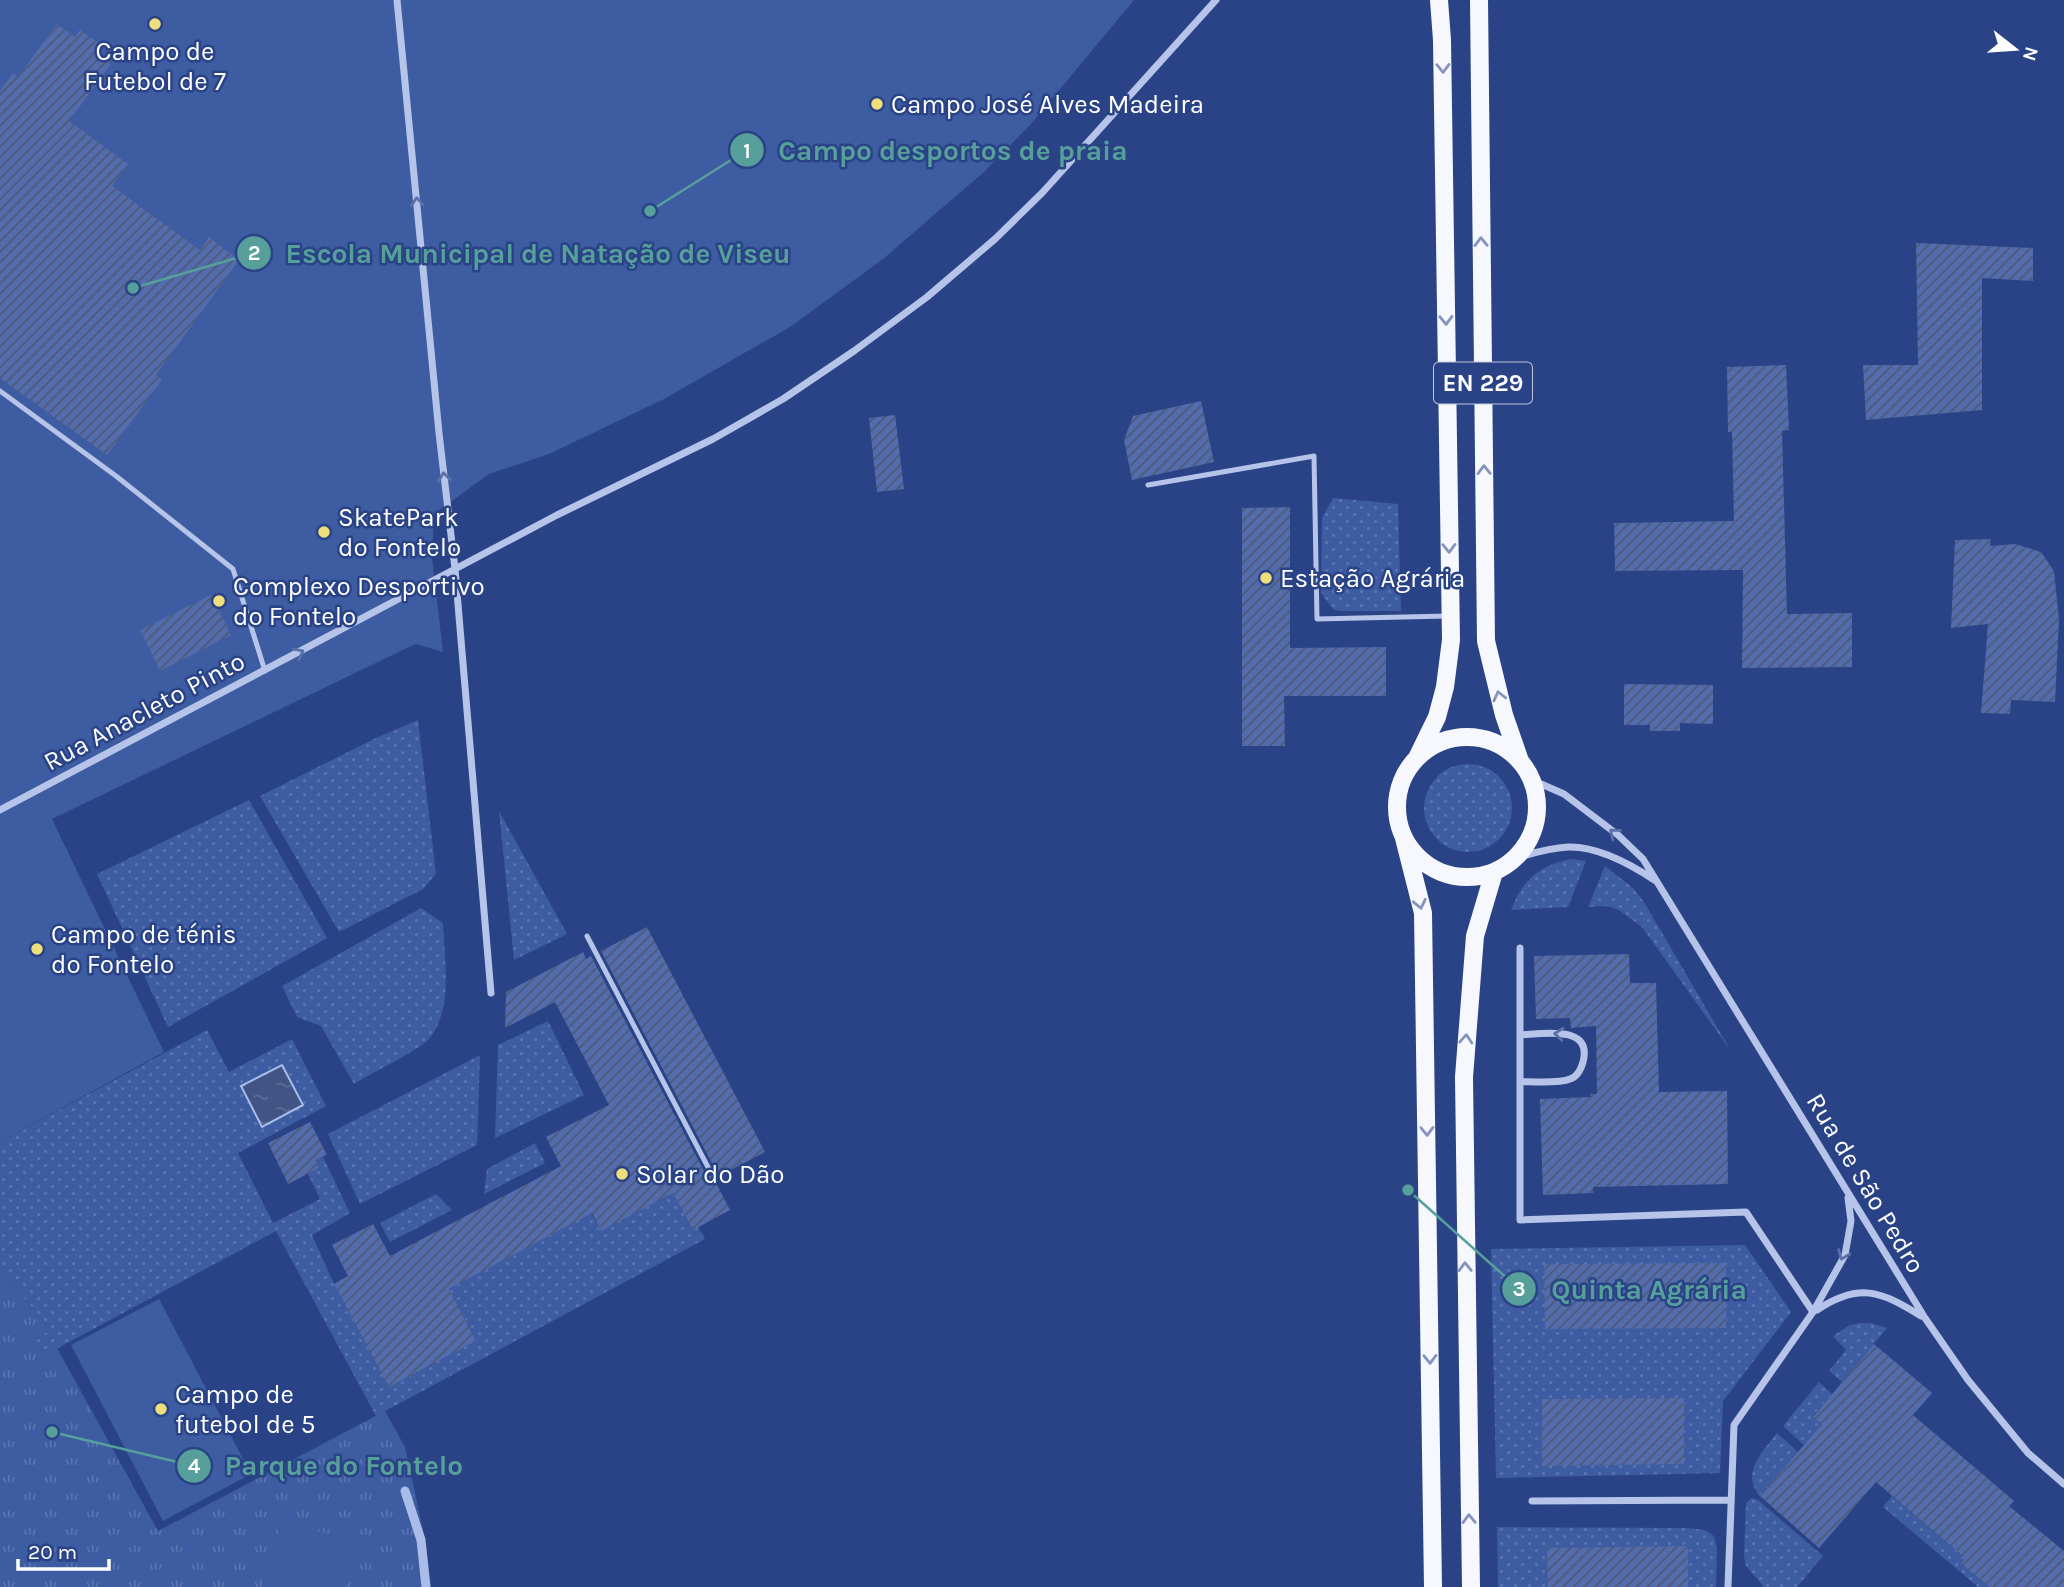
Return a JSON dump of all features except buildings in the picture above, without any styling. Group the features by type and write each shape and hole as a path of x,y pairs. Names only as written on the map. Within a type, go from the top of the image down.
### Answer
{"main road":[{"name":"EN 229","path":"1433,1587 1423,913 1399,820 1399,790 1436,720 1445,687 1451,640 1442,40 1439,0"},
{"name":"EN 229","path":"1404,838 1419,858 1441,872 1467,877 1493,872 1514,859 1528,840 1536,818 1536,794 1532,780 1520,761 1504,715 1486,641 1479,0"},
{"name":"EN 229","path":"1417,758 1433,746 1451,738 1477,737 1497,744 1520,761"},
{"path":"1471,1587 1464,1077 1475,936 1493,872"}],"street":[{"path":"397,0 438,420 456,569 491,993"},
{"name":"Rua Anacleto Pinto","path":"0,810 557,515 713,439 783,399 855,351 927,297 995,239 1033,202 1216,0"},
{"name":"Rua de São Pedro","path":"1532,780 1564,794 1618,835 1643,859 1925,1318 1968,1380 2028,1453 2064,1484"},
{"path":"1514,859 1542,850 1571,846 1599,852 1659,883"},
{"path":"1520,948 1520,1220 1746,1212 1814,1312"},
{"path":"1520,1035 1565,1032 1576,1038 1584,1057 1577,1074 1569,1080 1520,1082"},
{"path":"1728,1587 1734,1425 1814,1312 1845,1255 1851,1221 1847,1192"},
{"path":"1814,1312 1839,1296 1862,1293 1884,1295 1925,1318"},
{"path":"1532,1501 1731,1500"}],"lane":[{"path":"0,391 116,476 233,569 265,671"},
{"path":"1148,485 1314,456 1317,619 1450,616"},
{"path":"587,936 710,1171"}],"green space":[{"name":"Complexo Desportivo do Fontelo","path":"0,0 1134,0 1031,124 985,171 883,259 790,327 664,399 549,454 489,474 434,514 432,557 443,652 416,644 52,819 164,1052 0,1142"},
{"path":"1333,498 1398,504 1401,611 1340,611 1333,609 1321,593 1322,518"},
{"path":"418,720 436,874 423,889 339,932 260,796"},
{"path":"1468,764 1485,768 1499,777 1508,791 1512,808 1508,825 1499,839 1485,848 1468,852 1451,848 1437,839 1428,825 1424,808 1428,791 1437,777 1451,768"},
{"path":"249,800 327,938 168,1027 97,874"},
{"path":"499,811 567,934 514,960"},
{"path":"1571,859 1586,861 1568,907 1511,910 1527,882 1541,870"},
{"path":"1605,866 1633,888 1644,902 1731,1051 1642,927 1619,910 1607,906 1588,907"},
{"path":"421,908 443,923 446,983 445,999 437,1027 424,1044 354,1084 321,1026 297,1017 282,986"},
{"path":"548,1021 584,1095 495,1138 498,1045"},
{"path":"207,1030 229,1072 292,1039 326,1106 238,1153 273,1223 320,1199 308,1174 319,1168 316,1161 323,1157 350,1213 312,1235 334,1284 389,1387 476,1341 449,1289 591,1213 601,1231 686,1186 677,1200 692,1229 698,1227 705,1239 376,1416 276,1231 43,1356 36,1339 50,1330 0,1268 0,1142"},
{"path":"480,1055 477,1145 360,1204 328,1134"},
{"path":"535,1143 545,1163 484,1194 487,1169"},
{"path":"436,1194 452,1210 390,1242 380,1223"},
{"path":"1745,1245 1791,1312 1723,1401 1720,1473 1496,1478 1491,1249"},
{"path":"0,1268 50,1330 36,1339 43,1355 57,1348 158,1531 385,1411 405,1447 425,1539 431,1587 0,1587"},
{"name":"Campo de futebol de 5","path":"159,1299 251,1474 163,1521 71,1345"},
{"path":"1860,1323 1887,1328 1842,1382 1829,1371 1846,1350 1833,1336 1850,1325"},
{"path":"1819,1382 1832,1394 1813,1416 1822,1424 1804,1445 1783,1426"},
{"path":"1777,1433 1798,1452 1760,1496 1754,1488 1753,1471 1760,1455"},
{"path":"1892,1496 1965,1558 1961,1564 1990,1587 1978,1587 1883,1507"},
{"path":"1752,1498 1758,1500 1823,1556 1797,1587 1764,1587 1746,1566 1746,1503"},
{"path":"281,1521 357,1542 345,1587 263,1587"},
{"path":"1497,1527 1705,1530 1714,1536 1717,1548 1716,1587 1498,1587"}],"water":[{"path":"282,1065 303,1105 262,1127 241,1086"}],"waterway":[{"path":"405,1491 421,1540 426,1587"}],"place":[{"name":"Campo de Futebol de 7","path":"155,24"},
{"name":"Campo José Alves Madeira","path":"877,104"},
{"name":"Campo desportos de praia","path":"650,211"},
{"name":"Escola Municipal de Natação de Viseu","path":"133,288"},
{"name":"SkatePark do Fontelo","path":"324,532"},
{"name":"Estação Agrária","path":"1266,578"},
{"name":"Complexo Desportivo do Fontelo","path":"219,601"},
{"name":"Campo de ténis do Fontelo","path":"37,949"},
{"name":"Solar do Dão","path":"622,1174"},
{"name":"Quinta Agrária","path":"1408,1190"},
{"name":"Campo de futebol de 5","path":"161,1409"},
{"name":"Parque do Fontelo","path":"52,1432"}]}
